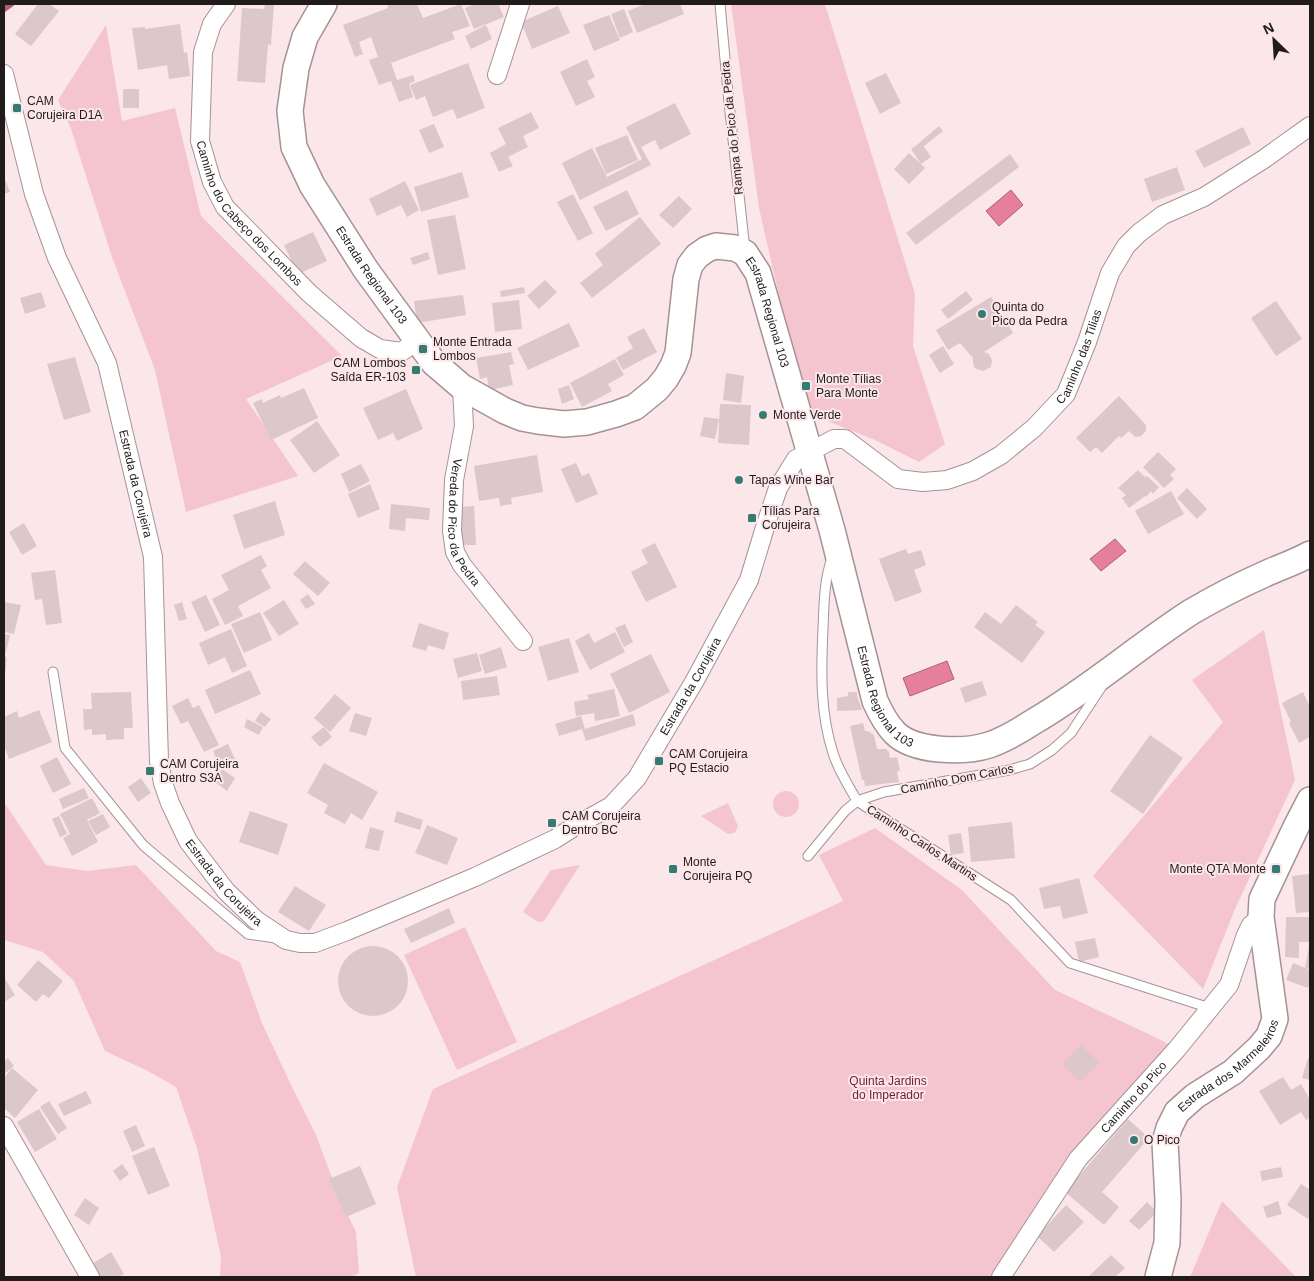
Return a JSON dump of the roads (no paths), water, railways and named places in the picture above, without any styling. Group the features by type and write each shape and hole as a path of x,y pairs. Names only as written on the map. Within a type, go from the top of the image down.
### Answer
{"main road":[{"name":"Estrada Regional 103","path":"324,4 305,38 296,68 290,111 294,146 312,185 366,270 434,363 462,387 506,411 522,418 538,421 564,424 587,422 635,407 658,389 673,366 678,353 686,279 690,265 697,256 716,246 735,248 745,253 758,273 800,416 808,452 832,530 874,701 882,717 895,733 906,740 924,746 959,750 990,745 1053,711 1191,613 1227,592 1310,554"},
{"name":"Estrada dos Marmeleiros","path":"1158,1277 1168,1243 1165,1142 1169,1128 1176,1112 1195,1096 1233,1072 1269,1036 1275,1019 1260,917 1262,899 1310,800"}],"street":[{"name":"Caminho do Cabeço dos Lombos","path":"226,4 212,24 202,52 200,141 212,182 225,207 310,293 361,338 380,349 401,352 417,341"},
{"path":"497,75 520,4"},
{"name":"Estrada da Corujeira","path":"4,74 34,194 58,258 107,363 136,480 153,556 159,761 163,783 170,804 188,841 226,891 256,920 286,940 314,943 356,927 475,877 537,848 611,806 636,778 694,682 749,580 778,488 796,460 808,452"},
{"name":"Caminho das Tilias","path":"808,452 834,439 845,440 898,479 923,482 947,480 973,471 1001,455 1034,428 1066,394 1087,342 1110,273 1126,246 1163,215 1204,197 1310,126"},
{"name":"Vereda do Pico da Pedra","path":"462,387 464,426 454,480 452,531 454,552 462,565 523,641"},
{"name":"Caminho do Pico","path":"1001,1277 1078,1159 1170,1057 1229,984 1246,935 1251,925 1260,917"},
{"path":"4,1126 90,1277"}],"lane":[{"name":"Rampa do Pico da Pedra","path":"720,4 728,103 745,253"},
{"name":"Caminho Carlos Martins","path":"836,548 827,572 824,595 821,677 825,716 833,754 857,801 1011,900 1070,963 1210,1008"},
{"name":"Caminho Dom Carlos","path":"808,856 845,811 857,801 884,792 999,772 1030,764 1052,750 1071,734 1116,665"},
{"path":"53,672 65,748 143,845 248,934 286,940"}],"waterway":[{"path":"4,9 11,4"}],"place":[{"name":"CAM Corujeira D1A","path":"17,108"},
{"name":"Quinta do Pico da Pedra","path":"982,314"},
{"name":"Monte Entrada Lombos","path":"423,349"},
{"name":"CAM Lombos Saída ER-103","path":"416,370"},
{"name":"Monte Tílias Para Monte","path":"806,386"},
{"name":"Monte Verde","path":"763,415"},
{"name":"Tapas Wine Bar","path":"739,480"},
{"name":"Tílias Para Corujeira","path":"752,518"},
{"name":"CAM Corujeira PQ Estacio","path":"659,761"},
{"name":"CAM Corujeira Dentro S3A","path":"150,771"},
{"name":"CAM Corujeira Dentro BC","path":"552,823"},
{"name":"Monte Corujeira PQ","path":"673,869"},
{"name":"Monte QTA Monte","path":"1276,869"},
{"name":"O Pico","path":"1134,1140"}],"park label":[{"name":"Quinta Jardins do Imperador","path":"888,1088"}]}
